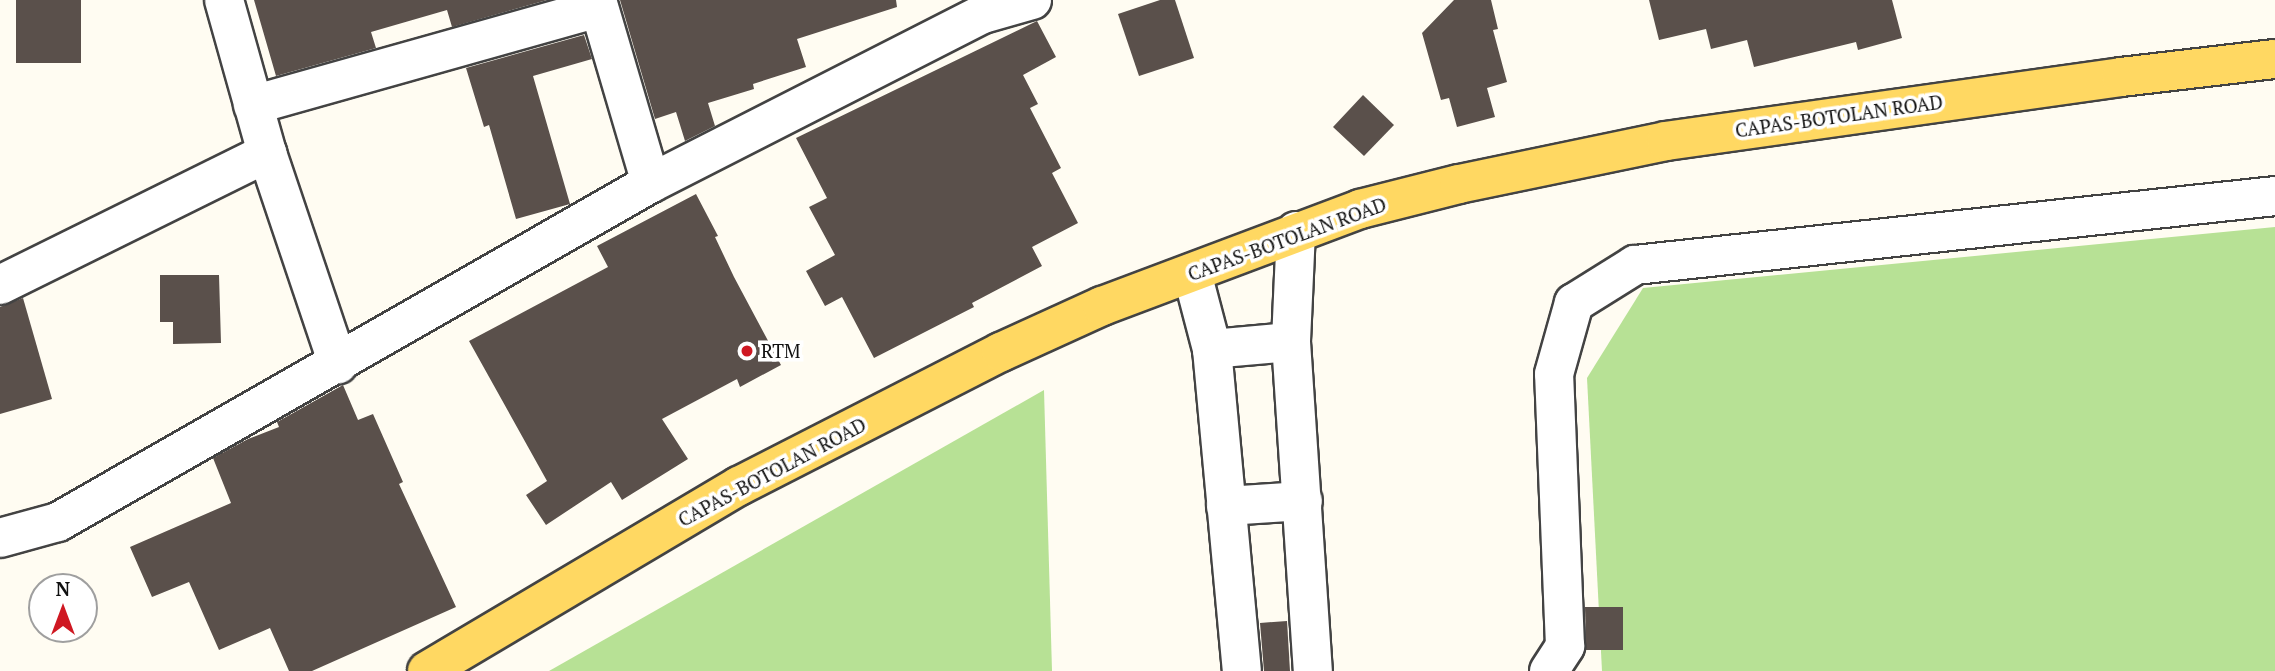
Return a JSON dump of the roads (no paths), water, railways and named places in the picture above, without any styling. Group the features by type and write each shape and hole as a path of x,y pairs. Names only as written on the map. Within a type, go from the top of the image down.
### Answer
{"main road":[{"name":"CAPAS-BOTOLAN ROAD","path":"427,671 751,479 1013,346 1102,306 1360,209 1459,184 1666,141 2108,78 2275,59"}],"street":[{"path":"225,0 267,153 338,364"},
{"path":"0,538 58,522 651,183 980,7 1032,0"},
{"path":"253,105 598,4 651,183"},
{"path":"0,285 267,153"},
{"path":"1549,671 1565,646 1554,374 1574,303 1635,265 2275,196"},
{"path":"1296,231 1290,342 1313,671"},
{"path":"1192,273 1212,349 1242,671"},
{"path":"1212,349 1290,342"},
{"path":"1226,506 1303,501"}],"place":[{"name":"RTM","path":"747,351"}]}
